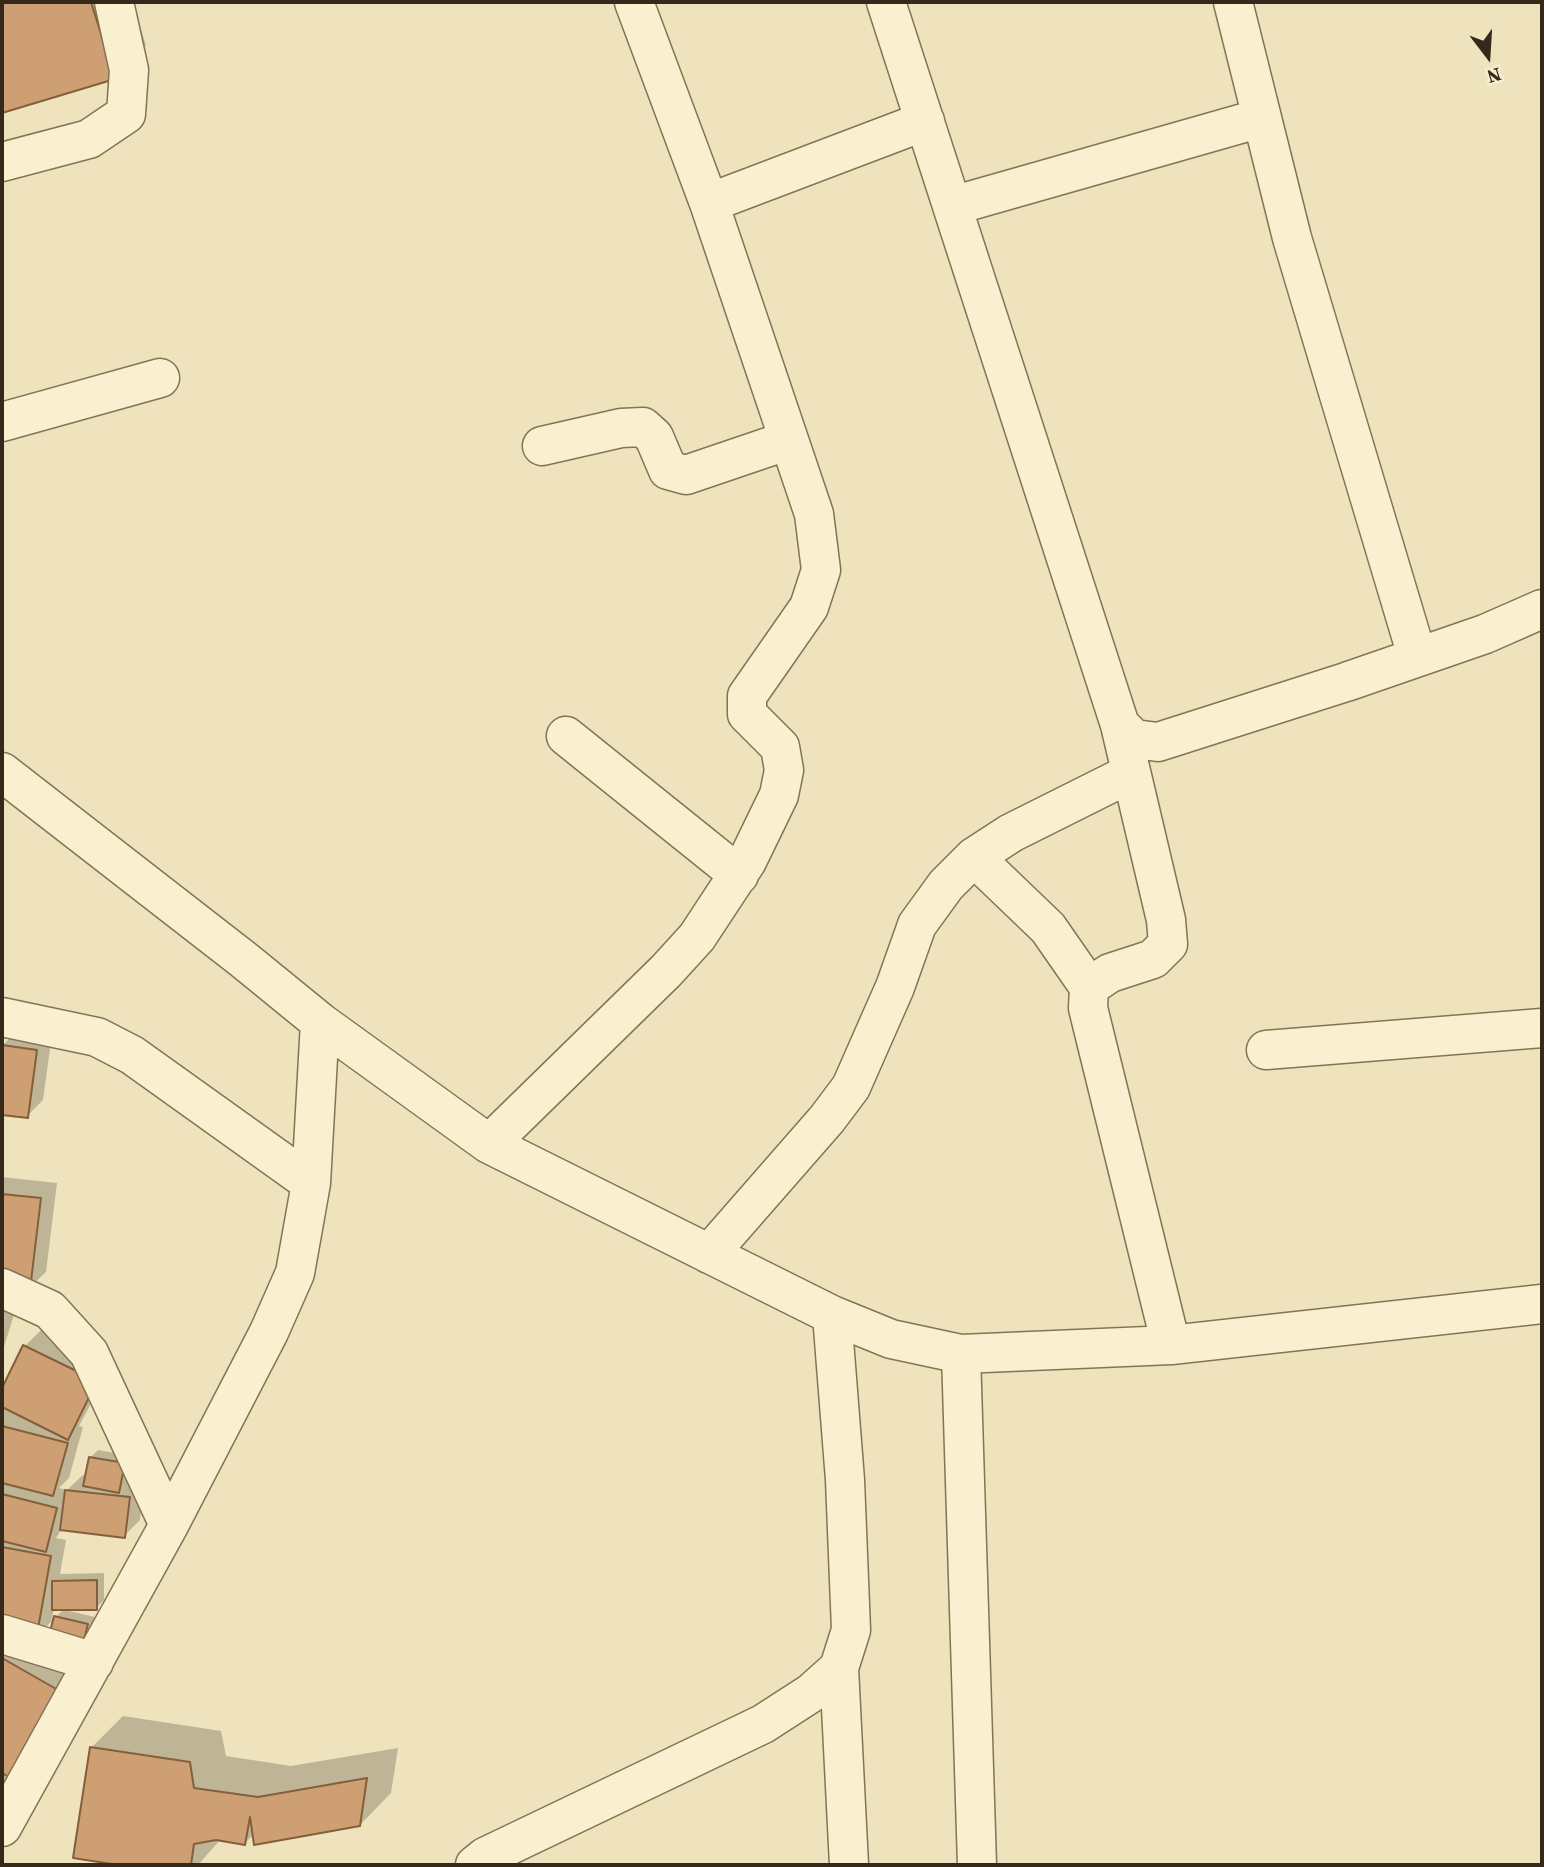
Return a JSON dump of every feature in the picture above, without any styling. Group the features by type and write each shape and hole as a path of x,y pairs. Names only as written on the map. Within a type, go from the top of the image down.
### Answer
{"street":[{"path":"2,162 89,139 126,114 129,70 114,2"},
{"path":"489,1144 666,971 697,937 739,875 779,794 784,770 780,747 747,714 747,696 809,607 821,570 814,514 709,203 634,2"},
{"path":"886,2 1120,725 1166,920 1168,944 1153,959 1110,973 1089,987"},
{"path":"1233,2 1292,238 1417,656"},
{"path":"952,206 1261,118"},
{"path":"709,203 925,121"},
{"path":"2,422 160,379"},
{"path":"542,446 621,428 643,427 654,437 668,470 686,475 789,440"},
{"path":"1120,725 1134,739 1158,742 1485,634 1542,609"},
{"path":"566,736 739,875"},
{"path":"2,772 320,1022 489,1144 832,1315 891,1339 961,1354 1171,1345 1542,1304"},
{"path":"709,1254 827,1119 851,1087 895,987 917,925 946,885 974,857 1011,833 1131,773"},
{"path":"974,857 1048,928 1089,987 1088,1008 1171,1345"},
{"path":"2,1017 97,1037 132,1055 311,1183"},
{"path":"2,1827 169,1525 269,1332 295,1273 311,1183 320,1022"},
{"path":"1266,1050 1542,1028"},
{"path":"2,1288 50,1310 89,1353 169,1525"},
{"path":"832,1315 845,1480 851,1630 839,1668 849,1865"},
{"path":"961,1354 977,1865"},
{"path":"2,1634 94,1662"},
{"path":"475,1865 485,1857 763,1724 811,1693 839,1668"}],"building":[{"path":"2,2 91,2 115,79 2,113"},
{"path":"2,1045 37,1050 28,1118 2,1115"},
{"path":"2,1194 41,1198 30,1290 2,1287"},
{"path":"23,1345 97,1381 68,1440 2,1407 2,1388"},
{"path":"2,1426 68,1443 53,1496 2,1483"},
{"path":"89,1457 125,1463 119,1493 83,1486"},
{"path":"65,1490 130,1497 125,1538 60,1530"},
{"path":"2,1494 57,1508 46,1552 2,1541"},
{"path":"2,1547 51,1556 36,1640 2,1634"},
{"path":"97,1580 97,1610 52,1610 52,1581"},
{"path":"54,1616 88,1624 79,1660 45,1652"},
{"path":"2,1658 65,1694 14,1780 2,1773"},
{"path":"90,1747 190,1762 194,1788 258,1797 367,1778 360,1826 254,1845 250,1817 245,1845 216,1840 194,1844 191,1865 118,1865 73,1858"}]}
